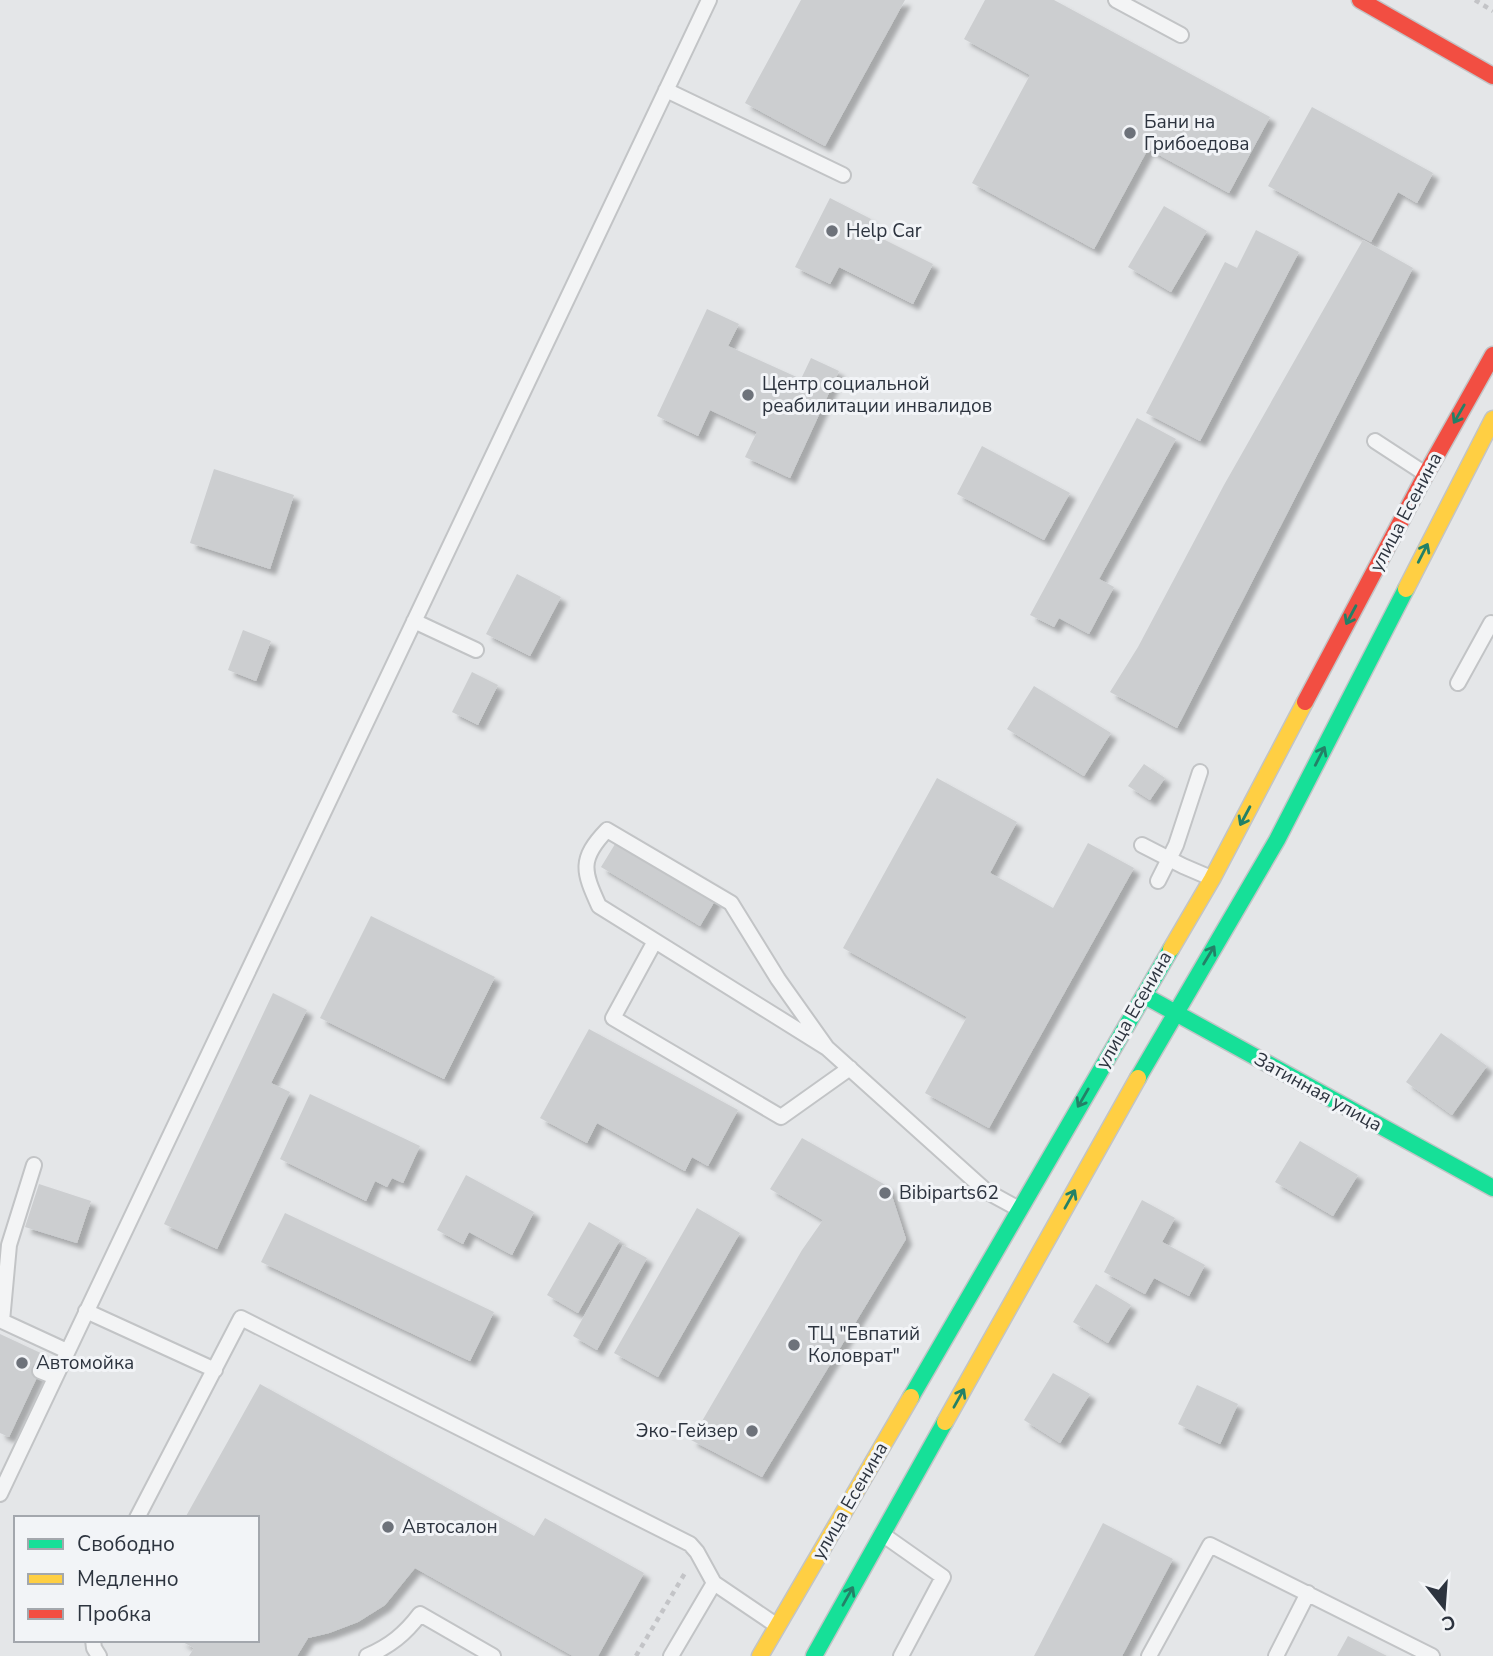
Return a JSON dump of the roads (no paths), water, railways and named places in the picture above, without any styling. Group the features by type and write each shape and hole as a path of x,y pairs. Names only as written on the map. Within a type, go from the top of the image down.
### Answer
{"main road":[{"path":"1360,0 1493,76"},
{"name":"улица Есенина","path":"760,1656 1212,879 1426,474 1493,355"},
{"name":"улица Есенина","path":"814,1656 1174,1013 1277,840 1491,428"},
{"name":"Затинная улица","path":"1143,995 1493,1188"}],"lane":[{"path":"0,1494 709,0"},
{"path":"1116,0 1181,35"},
{"path":"666,90 843,175"},
{"path":"1375,441 1426,474"},
{"path":"414,621 476,650"},
{"path":"1458,683 1492,622"},
{"path":"1158,881 1170,859 1200,772"},
{"path":"827,1048 778,979 731,903 607,830 591,846 586,860 589,885 598,906 827,1048 986,1191 1019,1209"},
{"path":"1142,845 1212,879"},
{"path":"655,941 613,1018 781,1117 850,1069"},
{"path":"34,1165 9,1245 1,1321 67,1351"},
{"path":"86,1311 215,1370"},
{"path":"138,1516 241,1318 690,1544 714,1583 777,1625"},
{"path":"40,1371 55,1377"},
{"path":"882,1534 943,1577 901,1656"},
{"path":"1149,1656 1210,1545 1431,1656"},
{"path":"671,1656 714,1583"},
{"path":"1276,1656 1308,1593"},
{"path":"367,1656 386,1648 407,1632 420,1614 494,1656"}],"place":[{"name":"Бани на Грибоедова","path":"1130,133"},
{"name":"Help Car","path":"832,231"},
{"name":"Центр социальной реабилитации инвалидов","path":"748,395"},
{"name":"Bibiparts62","path":"885,1193"},
{"name":"ТЦ \"Евпатий Коловрат\"","path":"794,1345"},
{"name":"Автомойка","path":"22,1363"},
{"name":"Эко-Гейзер","path":"752,1431"},
{"name":"Автосалон","path":"388,1527"}]}
